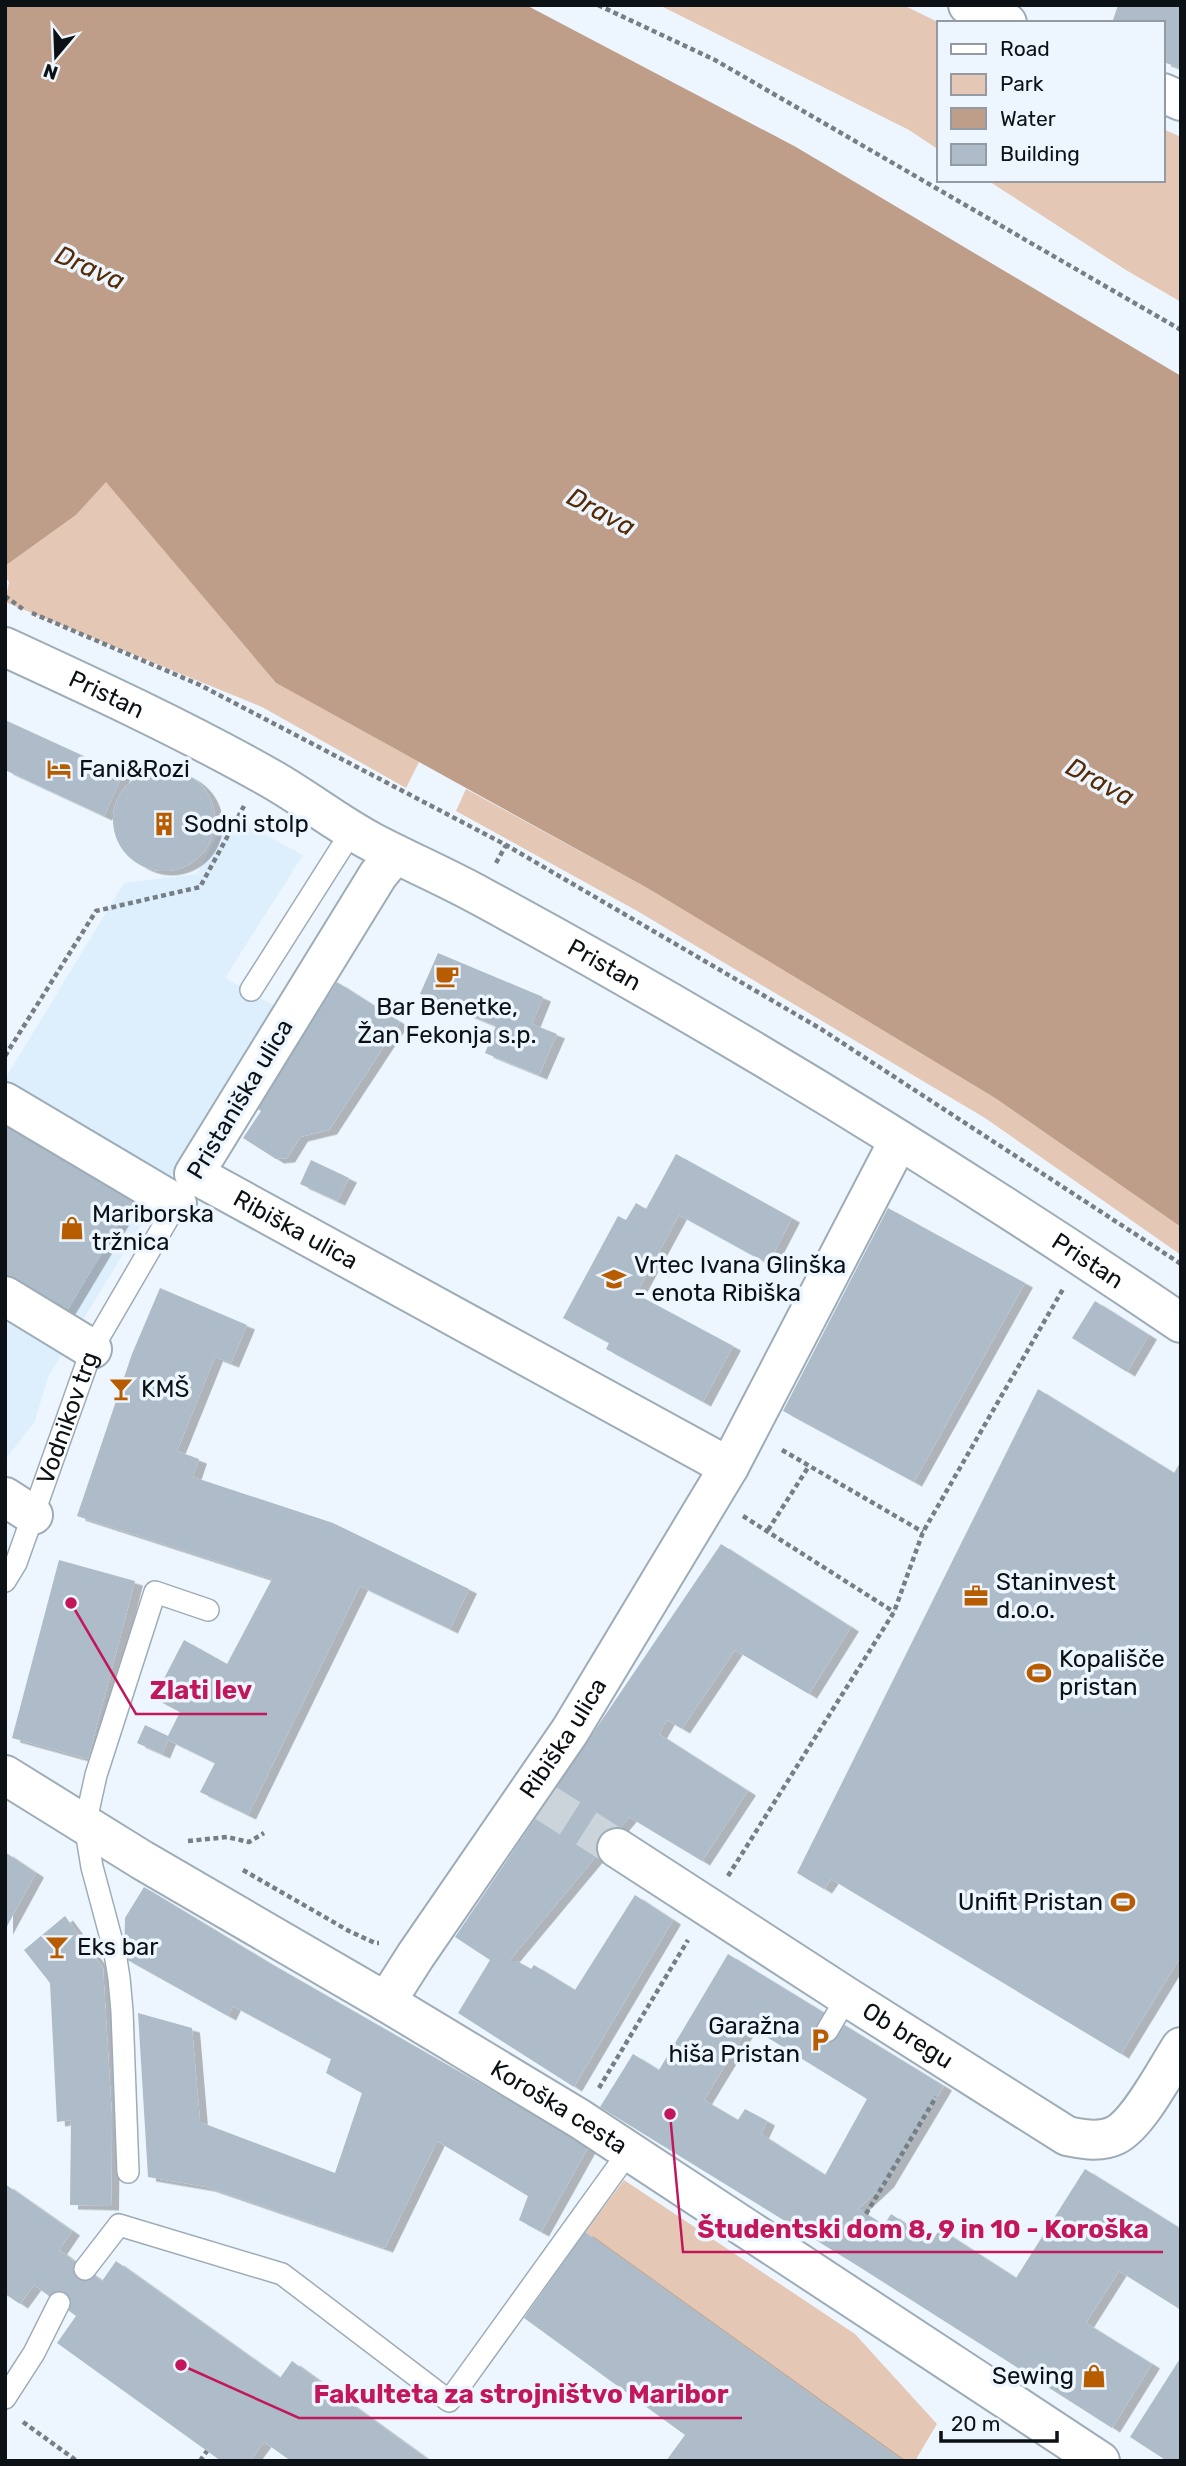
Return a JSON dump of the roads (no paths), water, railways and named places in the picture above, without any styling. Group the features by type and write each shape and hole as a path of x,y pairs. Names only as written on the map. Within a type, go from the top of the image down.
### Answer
{"street":[{"path":"968,5 1003,21"},
{"path":"1165,94 1181,101"},
{"name":"Pristan","path":"5,647 131,705 294,791 352,831 479,895 647,989 899,1140 1082,1256 1181,1323"},
{"name":"Pristaniška ulica","path":"185,1189 378,875 395,854"},
{"name":"Ribiška ulica","path":"5,1102 185,1189 719,1482"},
{"name":"Ribiška ulica","path":"386,2002 416,1955 533,1795 719,1482 899,1140"},
{"name":"Vodnikov trg","path":"5,1296 92,1349"},
{"name":"Koroška cesta","path":"5,1775 630,2150 774,2248 1100,2461"},
{"name":"Ob bregu","path":"617,1848 1067,2136 1090,2141 1115,2135 1136,2117 1181,2047"}],"lane":[{"path":"251,990 352,831"},
{"name":"Pristaniška ulica","path":"92,1349 185,1189"},
{"name":"Vodnikov trg","path":"5,1581 16,1563 19,1506 92,1349"},
{"path":"128,2172 123,2026 115,1953 92,1867 85,1825 96,1775 155,1592 208,1610"},
{"path":"827,2031 847,1997"},
{"path":"85,2269 119,2225 282,2274 449,2401 630,2150"},
{"path":"10,2407 59,2303"}],"water":[{"name":"Drava","path":"5,5 526,5 796,147 1181,376 1181,1227 995,1098 649,889 276,683 106,482 76,515 5,566"}],"tunnel":[{"path":"538,1798 617,1848"}],"place":[{"name":"Fani&Rozi","path":"59,769"},
{"name":"Sodni stolp","path":"164,824"},
{"name":"Bar Benetke, Žan Fekonja s.p.","path":"447,976"},
{"name":"Mariborska tržnica","path":"72,1228"},
{"name":"Vrtec Ivana Glinška - enota Ribiška","path":"614,1279"},
{"name":"KMŠ","path":"121,1389"},
{"name":"Staninvest d.o.o.","path":"976,1596"},
{"name":"Zlati lev","path":"71,1603"},
{"name":"Kopališče pristan","path":"1039,1673"},
{"name":"Unifit Pristan","path":"1123,1902"},
{"name":"Eks bar","path":"57,1947"},
{"name":"Garažna hiša Pristan","path":"820,2040"},
{"name":"Študentski dom 8, 9 in 10 - Koroška","path":"670,2114"},
{"name":"Fakulteta za strojništvo Maribor","path":"181,2365"},
{"name":"Sewing","path":"1094,2376"}]}
